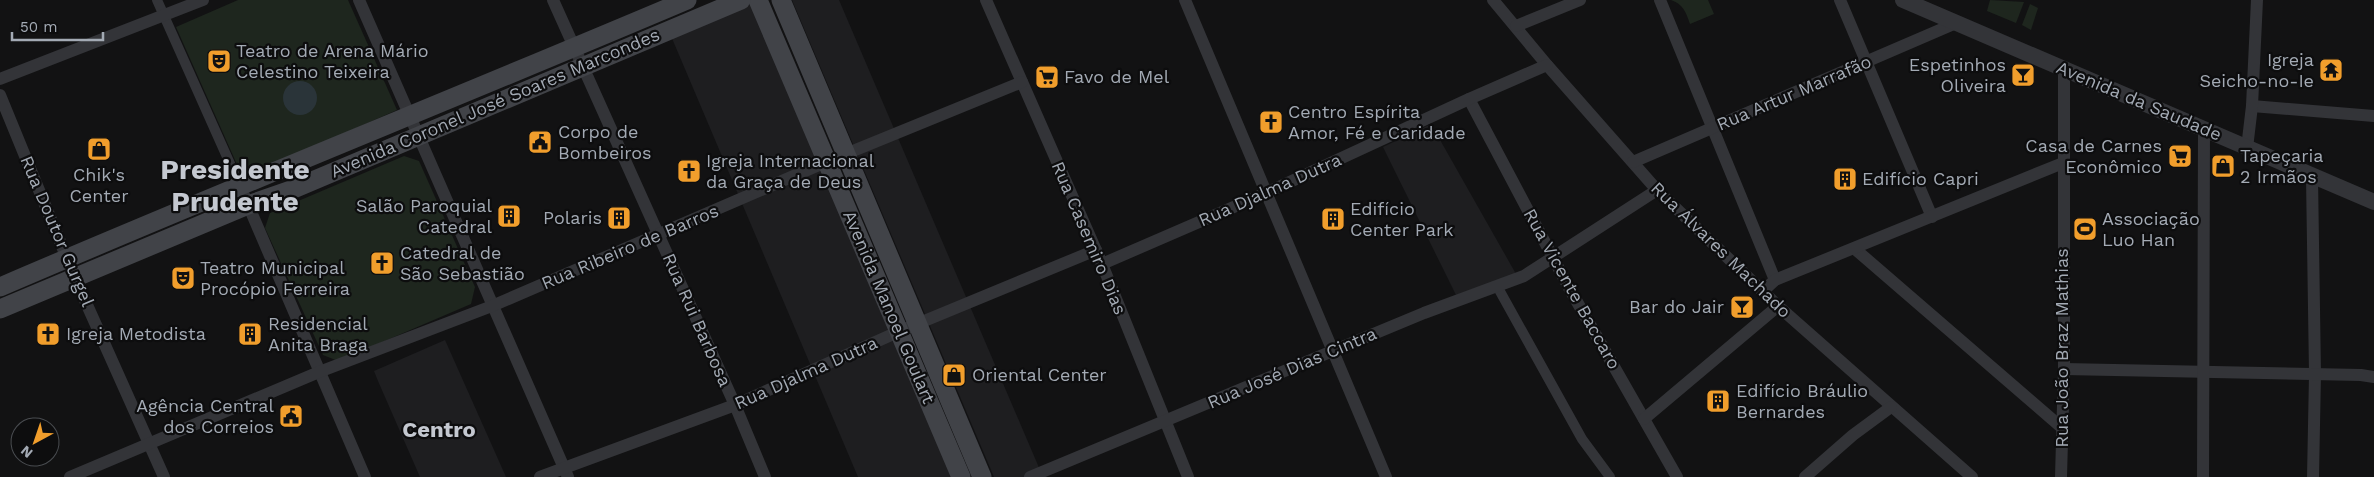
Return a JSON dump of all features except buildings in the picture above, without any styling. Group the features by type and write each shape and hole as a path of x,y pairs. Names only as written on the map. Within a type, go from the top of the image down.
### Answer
{"main road":[{"name":"Avenida Coronel José Soares Marcondes","path":"0,287 687,0"},
{"name":"Avenida Coronel José Soares Marcondes","path":"0,309 248,205 291,190 740,0"},
{"name":"Avenida Manoel Goulart","path":"758,0 826,162 982,477"},
{"name":"Avenida Manoel Goulart","path":"781,0 846,154 961,477"}],"street":[{"path":"157,0 240,186 365,477"},
{"path":"0,79 203,0"},
{"path":"359,0 410,117 420,135 492,306 566,472"},
{"name":"Rua Rui Barbosa","path":"553,0 581,66 736,405 765,477"},
{"name":"Rua Casemiro Dias","path":"986,0 1102,264 1188,477"},
{"path":"1185,0 1386,477"},
{"name":"Rua Álvares Machado","path":"1493,0 1547,65 1657,190 1778,306 1972,477"},
{"path":"1516,26 1580,0"},
{"path":"1660,0 1775,280"},
{"path":"1840,0 1932,217"},
{"name":"Avenida da Saudade","path":"1903,0 2374,202"},
{"path":"2247,148 2252,106 2257,0"},
{"name":"Rua Artur Marrafão","path":"1633,162 1956,23"},
{"name":"Rua Djalma Dutra","path":"1102,264 1266,193 1547,65"},
{"name":"Rua João Braz Mathias","path":"2061,477 2064,369 2062,163 2064,69"},
{"name":"Rua Ribeiro de Barros","path":"70,477 319,372 492,306 659,236 826,162 1022,82"},
{"name":"Rua Doutor Gurgel","path":"0,95 76,278 164,477"},
{"name":"Rua Vicente Baccaro","path":"1469,99 1677,477"},
{"path":"2252,106 2374,116"},
{"path":"2203,477 2204,130"},
{"path":"1763,291 1775,280 2062,163"},
{"path":"2312,177 2315,374 2313,477"},
{"name":"Rua José Dias Cintra","path":"1030,477 1424,313 1524,276 1555,258 1657,190"},
{"path":"1855,248 2062,427"},
{"name":"Rua Djalma Dutra","path":"540,477 566,472 736,405 909,328 1096,250"},
{"path":"1497,286 1582,439 1610,477"},
{"path":"1644,418 1778,306"},
{"path":"2064,369 2361,374 2374,377"},
{"path":"1805,477 1853,435 1891,407"}],"shaded area":[{"path":"238,0 348,0 397,110 243,178 176,27"},
{"path":"792,0 839,0 1043,477 994,477"},
{"path":"1671,0 1708,0 1714,14 1690,24 1684,9"},
{"path":"1990,0 2024,2 2016,23 1987,11"},
{"path":"751,3 954,477 858,477 671,36"},
{"path":"2030,4 2038,8 2031,30 2022,25"},
{"path":"300,81 307,82 312,86 316,91 316,105 312,110 307,114 300,115 293,114 288,110 284,105 283,98 284,91 288,86 293,82"},
{"path":"1431,124 1516,274 1456,295 1383,147"},
{"path":"404,156 419,161 475,287 471,304 338,361 323,355 265,228 270,213"},
{"path":"445,340 506,477 420,477 374,371"}],"place":[{"name":"Teatro de Arena Mário Celestino Teixeira","path":"219,61"},
{"name":"Igreja Seicho-no-Ie","path":"2331,70"},
{"name":"Espetinhos Oliveira","path":"2023,75"},
{"name":"Favo de Mel","path":"1047,77"},
{"name":"Centro Espírita Amor, Fé e Caridade","path":"1271,122"},
{"name":"Corpo de Bombeiros","path":"540,142"},
{"name":"Chik's Center","path":"99,149"},
{"name":"Casa de Carnes Econômico","path":"2180,156"},
{"name":"Tapeçaria 2 Irmãos","path":"2223,166"},
{"name":"Igreja Internacional da Graça de Deus","path":"689,171"},
{"name":"Edifício Capri","path":"1845,179"},
{"name":"Salão Paroquial Catedral","path":"509,216"},
{"name":"Polaris","path":"619,218"},
{"name":"Edifício Center Park","path":"1333,219"},
{"name":"Associação Luo Han","path":"2085,229"},
{"name":"Catedral de São Sebastião","path":"382,263"},
{"name":"Teatro Municipal Procópio Ferreira","path":"183,278"},
{"name":"Bar do Jair","path":"1742,307"},
{"name":"Igreja Metodista","path":"48,334"},
{"name":"Residencial Anita Braga","path":"250,334"},
{"name":"Oriental Center","path":"954,375"},
{"name":"Edifício Bráulio Bernardes","path":"1718,401"},
{"name":"Agência Central dos Correios","path":"291,416"}],"district":[{"name":"Presidente Prudente","path":"235,185"},
{"name":"Centro","path":"439,429"}]}
